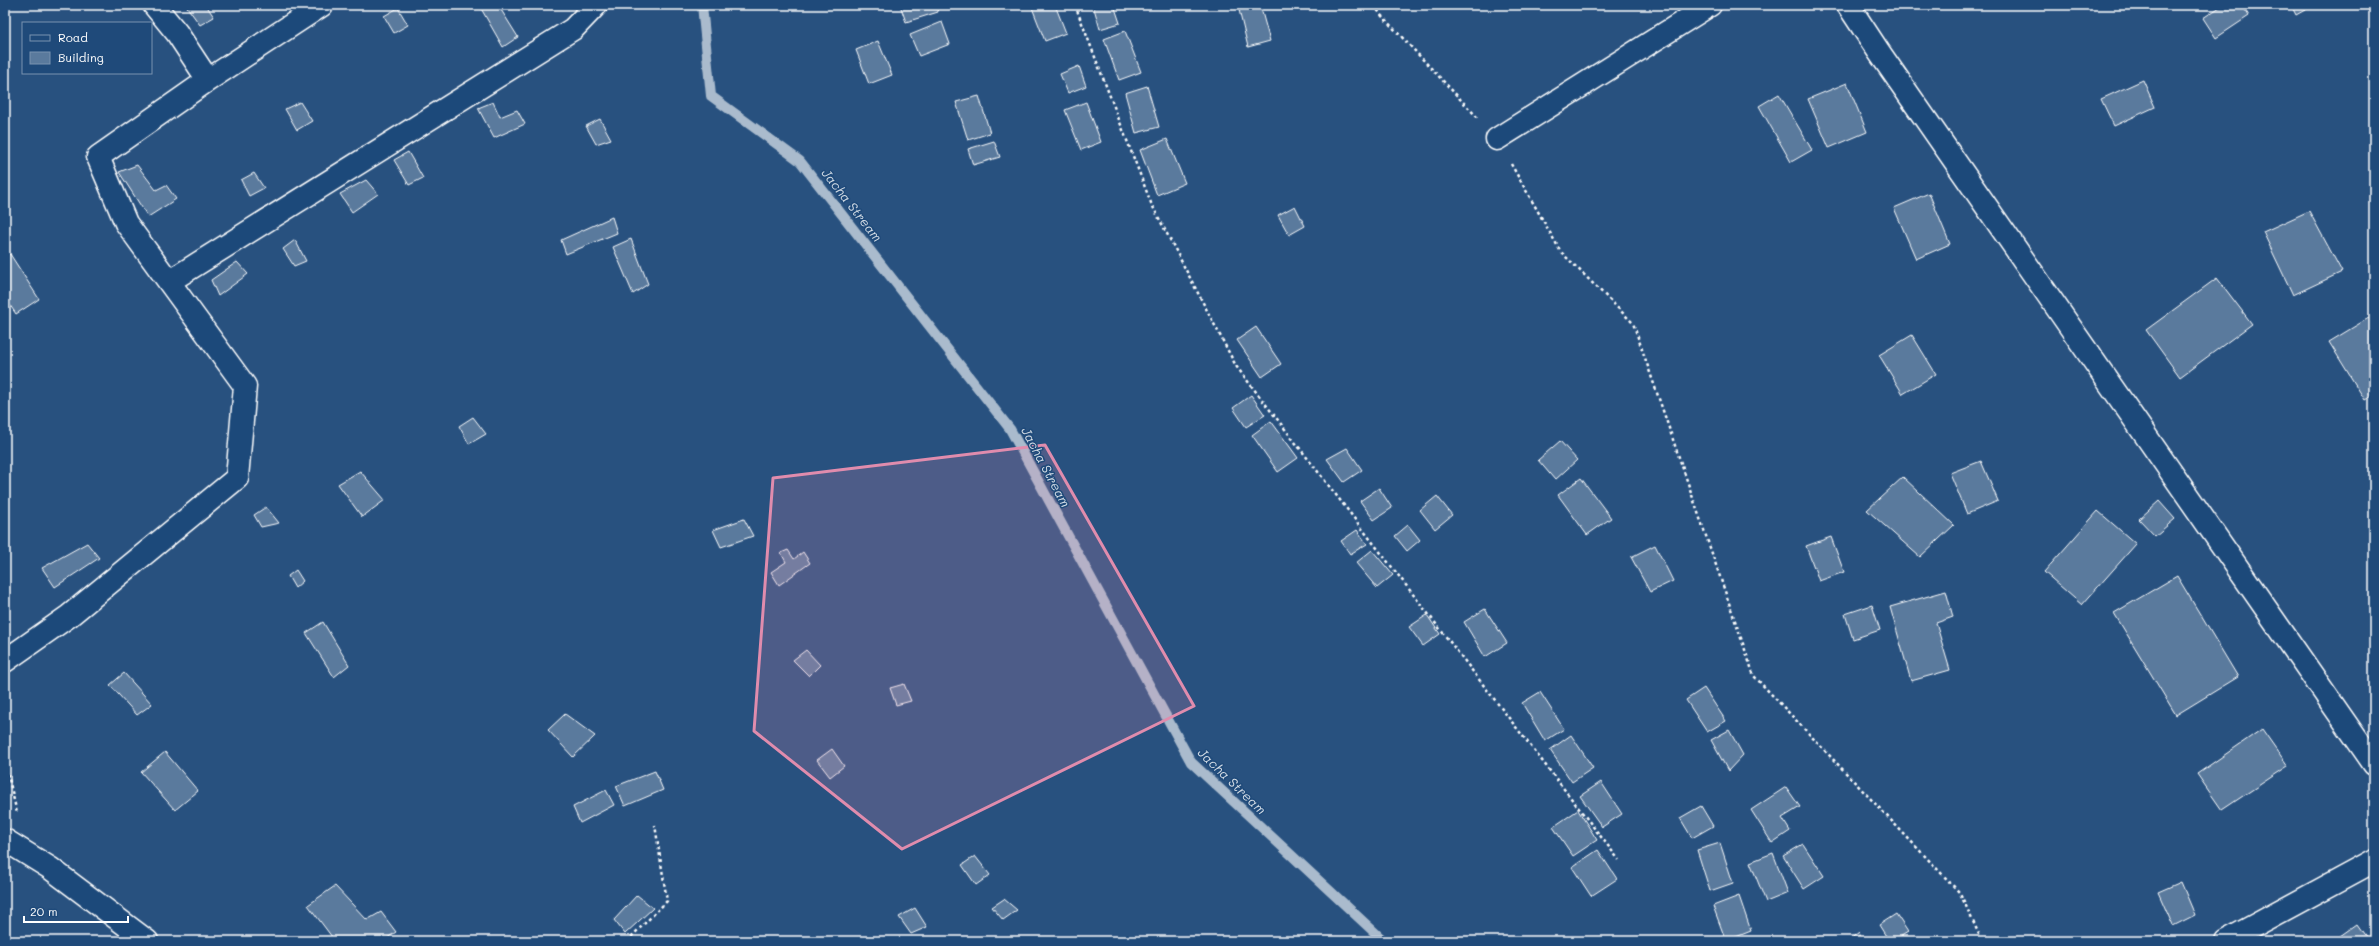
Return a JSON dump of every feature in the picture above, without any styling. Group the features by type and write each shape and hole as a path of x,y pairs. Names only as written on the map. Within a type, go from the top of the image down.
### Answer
{"street":[{"path":"154,5 177,33 208,80"},
{"path":"5,661 69,616 237,478 245,386 170,281 126,223 98,157 208,80 322,5"},
{"path":"170,281 573,29 596,5"},
{"path":"1497,139 1710,5"},
{"path":"1848,5 1883,59 2374,764"},
{"path":"5,840 50,868 147,941"},
{"path":"2226,941 2374,861"}],"path":[{"path":"1075,5 1152,203 1236,366 1619,860"},
{"path":"1374,5 1381,15 1497,139 1561,252 1633,323 1754,676 1960,892 1982,941"},
{"path":"627,941 667,901 655,824"}],"highlighted area":[{"path":"1045,445 1194,706 902,849 754,731 773,478"}],"building":[{"path":"191,5 206,5 214,17 200,25 187,7"},
{"path":"479,5 498,5 518,37 503,47"},
{"path":"900,5 936,5 938,12 906,22"},
{"path":"1031,5 1055,5 1066,33 1045,41"},
{"path":"1093,5 1114,5 1120,23 1100,29"},
{"path":"1260,5 1270,41 1248,47 1239,10"},
{"path":"2223,5 2242,5 2249,16 2216,38 2203,18"},
{"path":"2291,5 2314,5 2296,15"},
{"path":"398,8 408,25 394,33 384,16"},
{"path":"942,22 950,44 919,56 910,35"},
{"path":"1125,31 1141,72 1119,80 1104,39"},
{"path":"878,41 892,75 869,84 856,50"},
{"path":"1079,66 1086,86 1068,93 1060,74"},
{"path":"2143,80 2155,107 2114,126 2101,99"},
{"path":"1847,83 1867,132 1829,148 1808,99"},
{"path":"1147,86 1159,127 1136,133 1125,93"},
{"path":"1779,94 1812,150 1791,162 1759,106"},
{"path":"979,96 990,133 968,140 956,102"},
{"path":"300,102 312,121 297,130 285,109"},
{"path":"493,102 500,117 517,110 525,124 494,138 478,108"},
{"path":"1086,102 1101,142 1081,150 1065,110"},
{"path":"600,119 611,139 596,144 586,126"},
{"path":"1167,139 1185,183 1157,195 1140,150"},
{"path":"994,141 1000,157 973,165 968,149"},
{"path":"408,152 423,178 409,185 394,160"},
{"path":"137,165 156,190 166,185 176,199 148,217 119,172"},
{"path":"254,173 264,188 249,196 241,180"},
{"path":"366,180 378,194 352,212 340,194"},
{"path":"1929,193 1950,244 1916,259 1894,208"},
{"path":"1295,206 1305,226 1289,235 1278,215"},
{"path":"2309,211 2342,272 2293,295 2263,232"},
{"path":"612,217 617,233 566,254 561,240"},
{"path":"631,239 648,284 633,294 613,247"},
{"path":"295,240 306,261 294,266 283,249"},
{"path":"10,254 39,299 16,314 5,298 5,257"},
{"path":"237,262 248,274 218,296 211,280"},
{"path":"2217,278 2252,324 2180,377 2146,330"},
{"path":"2372,316 2374,395 2365,400 2329,342"},
{"path":"1256,327 1281,364 1262,377 1237,340"},
{"path":"1912,335 1936,374 1903,394 1879,355"},
{"path":"1251,395 1265,415 1246,427 1233,408"},
{"path":"473,417 486,434 469,444 459,426"},
{"path":"1271,421 1298,458 1278,472 1252,435"},
{"path":"1560,441 1577,460 1555,480 1538,460"},
{"path":"1347,448 1362,470 1344,482 1327,459"},
{"path":"1981,461 1998,501 1967,514 1950,473"},
{"path":"360,471 385,500 362,517 338,484"},
{"path":"1903,477 1954,525 1920,557 1867,510"},
{"path":"1581,478 1611,518 1587,535 1558,495"},
{"path":"1379,488 1392,508 1374,520 1360,501"},
{"path":"1437,496 1452,515 1435,529 1420,510"},
{"path":"2159,501 2175,519 2155,536 2139,519"},
{"path":"266,507 279,523 261,527 254,515"},
{"path":"2098,511 2136,544 2082,605 2044,572"},
{"path":"744,519 753,536 721,547 713,530"},
{"path":"1408,525 1420,540 1407,551 1395,536"},
{"path":"1357,530 1367,544 1350,554 1341,541"},
{"path":"1831,537 1844,572 1819,581 1806,546"},
{"path":"87,543 99,558 55,587 42,568"},
{"path":"1655,545 1673,581 1650,592 1631,557"},
{"path":"788,550 794,559 803,552 810,563 779,585 771,572 786,562 781,553"},
{"path":"1372,550 1393,575 1377,588 1356,563"},
{"path":"296,570 303,581 295,588 288,576"},
{"path":"2177,576 2238,677 2176,715 2114,613"},
{"path":"1946,591 1953,617 1936,623 1950,670 1911,681 1890,607"},
{"path":"1872,605 1880,630 1853,639 1845,614"},
{"path":"1485,609 1507,643 1485,657 1464,622"},
{"path":"1427,615 1440,634 1423,646 1409,627"},
{"path":"323,622 349,665 334,677 306,633"},
{"path":"806,650 820,665 809,676 793,660"},
{"path":"124,673 152,704 137,715 110,685"},
{"path":"904,684 911,701 896,705 890,688"},
{"path":"1704,688 1726,721 1707,732 1686,700"},
{"path":"1540,692 1564,729 1545,741 1522,703"},
{"path":"565,714 595,736 573,757 548,730"},
{"path":"2262,729 2288,766 2222,810 2197,774"},
{"path":"1729,730 1743,755 1728,771 1711,740"},
{"path":"1571,735 1593,768 1572,782 1550,750"},
{"path":"832,749 844,766 830,777 817,760"},
{"path":"165,752 198,791 175,810 141,772"},
{"path":"655,771 663,790 625,806 616,786"},
{"path":"1601,782 1622,814 1602,827 1580,796"},
{"path":"1786,787 1800,807 1782,818 1790,831 1772,843 1751,810"},
{"path":"606,790 614,805 580,823 573,807"},
{"path":"1701,806 1713,826 1692,838 1680,818"},
{"path":"1578,810 1597,840 1573,856 1553,827"},
{"path":"1720,843 1733,883 1710,891 1697,850"},
{"path":"1803,844 1824,876 1804,889 1783,856"},
{"path":"1598,850 1617,879 1591,896 1572,867"},
{"path":"1773,853 1788,893 1766,902 1750,862"},
{"path":"975,856 990,875 976,885 962,865"},
{"path":"2181,882 2195,915 2173,926 2158,892"},
{"path":"335,886 367,920 381,912 396,932 383,941 335,941 308,905"},
{"path":"637,895 653,908 625,934 614,920"},
{"path":"1739,896 1751,931 1726,941 1713,906"},
{"path":"1004,899 1017,910 1003,920 992,907"},
{"path":"915,908 927,927 911,934 899,917"},
{"path":"1896,914 1908,932 1893,941 1889,941 1879,925"},
{"path":"2357,924 2369,941 2333,941"},
{"path":"1859,932 1862,941 1848,941"}],"waterway":[{"name":"Jacha Stream","path":"702,5 711,96 800,161 1010,429 1191,762 1384,941"}]}
